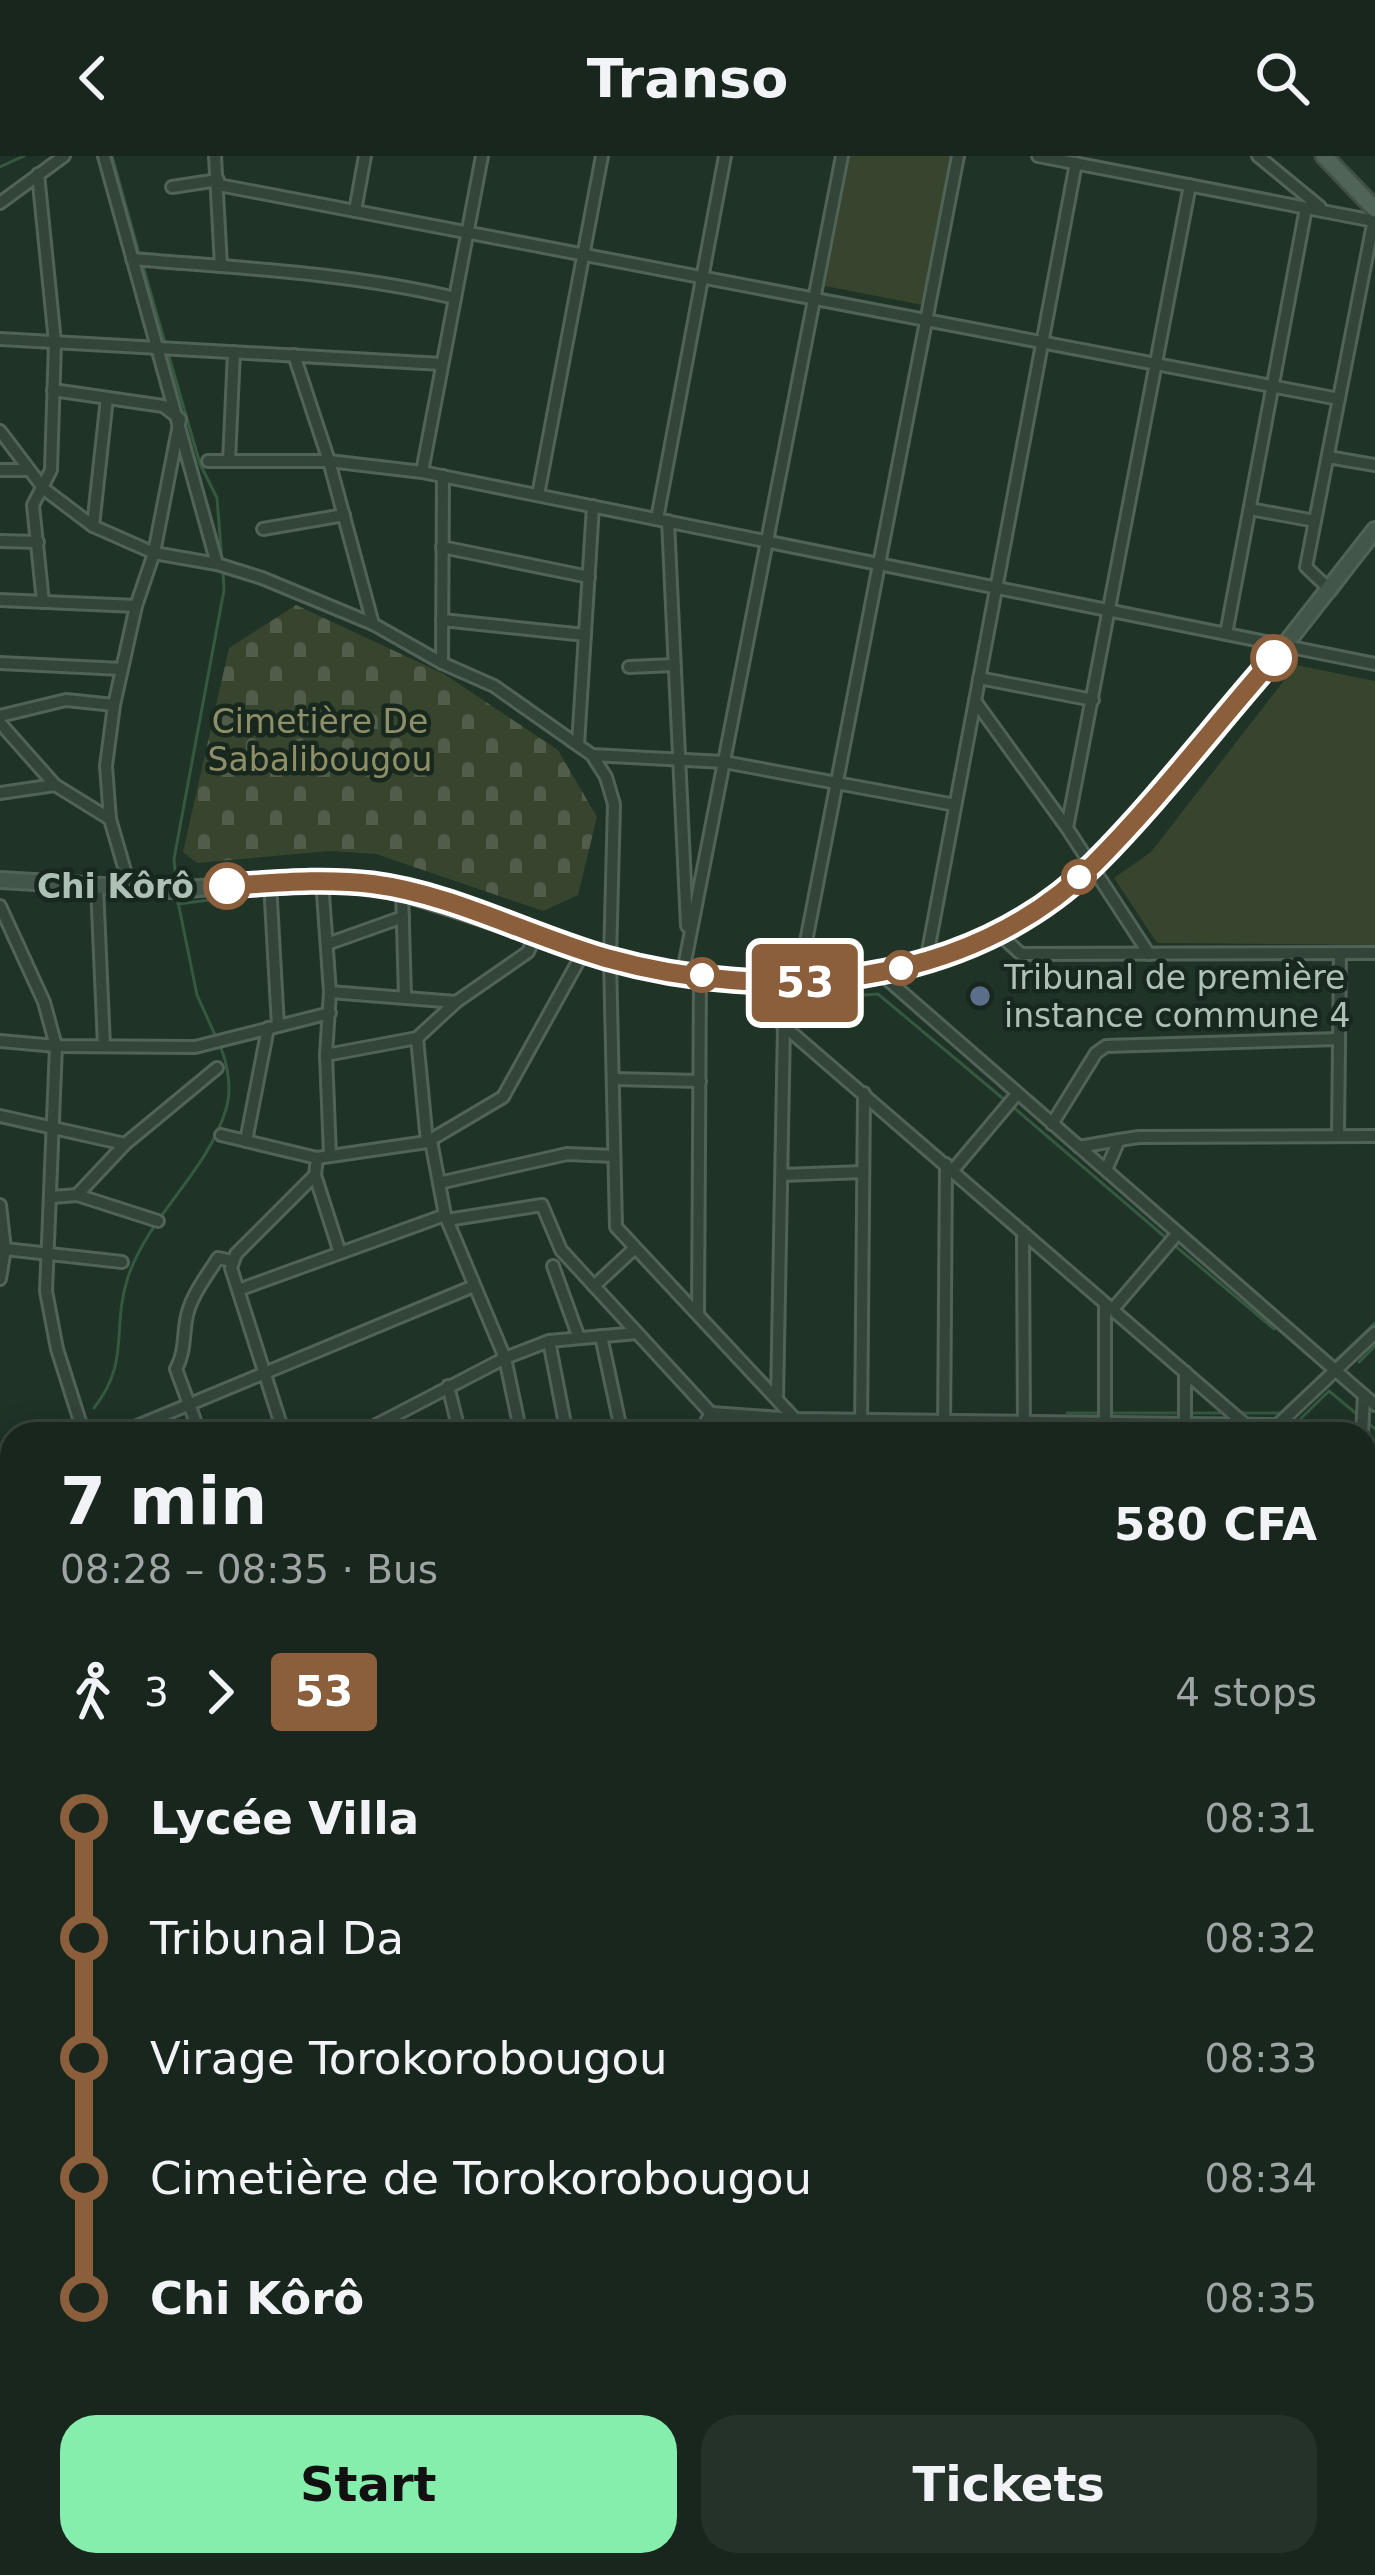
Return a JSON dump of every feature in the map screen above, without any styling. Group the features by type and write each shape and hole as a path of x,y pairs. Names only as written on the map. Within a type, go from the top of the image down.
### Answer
{"main road":[{"path":"1324,156 1375,211"},
{"path":"1336,156 1375,211"},
{"path":"0,880 175,890 322,880 402,890 610,959 750,981 798,983 926,962 997,932 1049,902 1092,866 1284,646 1375,530"}],"street":[{"path":"0,202 64,156"},
{"path":"104,156 217,564"},
{"path":"215,156 221,266"},
{"path":"355,211 365,156"},
{"path":"422,472 482,156"},
{"path":"538,495 602,156"},
{"path":"688,946 662,520 725,156"},
{"path":"683,972 842,156"},
{"path":"798,983 958,156"},
{"path":"1038,156 1325,212 1375,211 1306,567 1328,588"},
{"path":"1258,156 1325,212"},
{"path":"926,962 1076,164"},
{"path":"38,174 55,342 51,470 33,505 43,602"},
{"path":"172,187 218,183 1339,399"},
{"path":"1067,828 1190,185"},
{"path":"1226,634 1306,208"},
{"path":"132,259 409,287 455,298"},
{"path":"0,339 442,364"},
{"path":"229,461 234,352"},
{"path":"294,356 374,624"},
{"path":"53,390 163,406 179,419"},
{"path":"93,526 106,398"},
{"path":"130,889 110,820 106,766 114,705 136,606 154,553 179,419"},
{"path":"0,431 44,489 93,526 154,553 217,564 374,624 494,686 592,755 606,777 614,805 610,959 616,1227 798,1422"},
{"path":"1328,457 1375,465"},
{"path":"208,461 329,461 422,472 1375,664"},
{"path":"0,470 29,470"},
{"path":"442,663 443,476"},
{"path":"578,745 593,506"},
{"path":"1250,509 1315,521"},
{"path":"263,529 344,515"},
{"path":"0,541 38,542"},
{"path":"442,547 589,577"},
{"path":"0,600 136,606"},
{"path":"442,620 585,635"},
{"path":"0,663 122,669"},
{"path":"629,668 674,665"},
{"path":"979,678 1093,700"},
{"path":"110,820 55,785 0,720 66,700 114,705"},
{"path":"975,701 1067,828 1149,954"},
{"path":"592,755 724,761 956,805"},
{"path":"0,793 55,785"},
{"path":"280,1422 231,1268 232,1261 314,1175 324,1156 330,992 322,880"},
{"path":"246,1141 273,1027 270,883"},
{"path":"97,886 104,1046"},
{"path":"402,890 405,997"},
{"path":"0,906 44,1002 56,1046 46,1291 57,1349 80,1422"},
{"path":"327,944 403,917"},
{"path":"997,932 1021,954 1375,953"},
{"path":"326,1055 416,1039 456,1002 528,952 536,934"},
{"path":"221,1135 324,1156 429,1141 503,1097 584,951"},
{"path":"1338,1136 1340,954"},
{"path":"880,973 1375,1405"},
{"path":"698,1316 700,975"},
{"path":"750,981 756,1000 784,1026 1243,1422"},
{"path":"330,992 456,1002"},
{"path":"0,1040 56,1046 195,1047 330,1013"},
{"path":"776,1400 784,1026"},
{"path":"416,1039 429,1141 446,1218 505,1358 518,1422"},
{"path":"1052,1124 1096,1053 1106,1046 1339,1040"},
{"path":"77,1195 125,1144 217,1068"},
{"path":"613,1079 700,1081"},
{"path":"862,1422 864,1093"},
{"path":"944,1420 949,1167 1017,1094"},
{"path":"0,1116 125,1144"},
{"path":"1078,1147 1139,1137 1375,1136"},
{"path":"1106,1170 1119,1140"},
{"path":"439,1183 567,1154 614,1156"},
{"path":"782,1174 863,1172"},
{"path":"314,1175 340,1253"},
{"path":"52,1197 77,1195 158,1221"},
{"path":"0,1205 5,1249 0,1275"},
{"path":"241,1289 446,1218 542,1205 561,1250 719,1422"},
{"path":"1023,1232 1024,1422"},
{"path":"1105,1422 1109,1307 1178,1233"},
{"path":"594,1286 635,1248"},
{"path":"5,1249 122,1262"},
{"path":"194,1422 176,1369 183,1356 185,1323 193,1299 218,1258 232,1261"},
{"path":"553,1266 579,1338"},
{"path":"153,1422 186,1404 474,1286"},
{"path":"388,1422 448,1386 549,1341 637,1333"},
{"path":"1280,1422 1375,1333"},
{"path":"601,1336 619,1422"},
{"path":"549,1341 565,1422"},
{"path":"1185,1372 1185,1422"},
{"path":"448,1386 457,1422"},
{"path":"1363,1422 1364,1395"},
{"path":"711,1413 967,1422"},
{"path":"706,1422 711,1413"}],"green space":[{"path":"850,156 951,156 922,305 825,286"},
{"name":"Cimetière De Sabalibougou","path":"296,605 444,674 558,750 597,817 578,895 543,911 376,854 330,851 197,863 183,852 229,648"},
{"path":"1296,665 1375,681 1375,945 1157,943 1114,878 1151,852"}],"waterway":[{"path":"0,167 24,156"},
{"path":"112,156 140,257"},
{"path":"143,266 165,343"},
{"path":"168,353 200,464 217,498 222,562"},
{"path":"1335,596 1374,542"},
{"path":"176,881 174,859 224,590 223,572"},
{"path":"277,891 365,892"},
{"path":"178,904 267,893"},
{"path":"177,897 197,995 216,1037"},
{"path":"771,1002 878,994 1006,1101"},
{"path":"94,1408 117,1360 128,1277 150,1233 206,1153 226,1109 228,1077 220,1046"},
{"path":"1013,1107 1165,1237"},
{"path":"1173,1244 1274,1329"},
{"path":"1334,1362 1375,1323"},
{"path":"1359,1362 1375,1346"},
{"path":"1273,1420 1327,1369"},
{"path":"1297,1422 1329,1391 1358,1415"},
{"path":"1067,1413 1102,1413"},
{"path":"1111,1413 1180,1413"},
{"path":"1189,1413 1228,1413"},
{"path":"1237,1413 1281,1413"}],"bus line":[{"name":"53","path":"227,886 322,880 375,884 610,959 700,975 786,984 880,973 945,955 1049,902 1092,866 1274,658"}],"place":[{"name":"Chi Kôrô","path":"227,886"},
{"name":"Tribunal de première instance commune 4","path":"980,996"}]}
